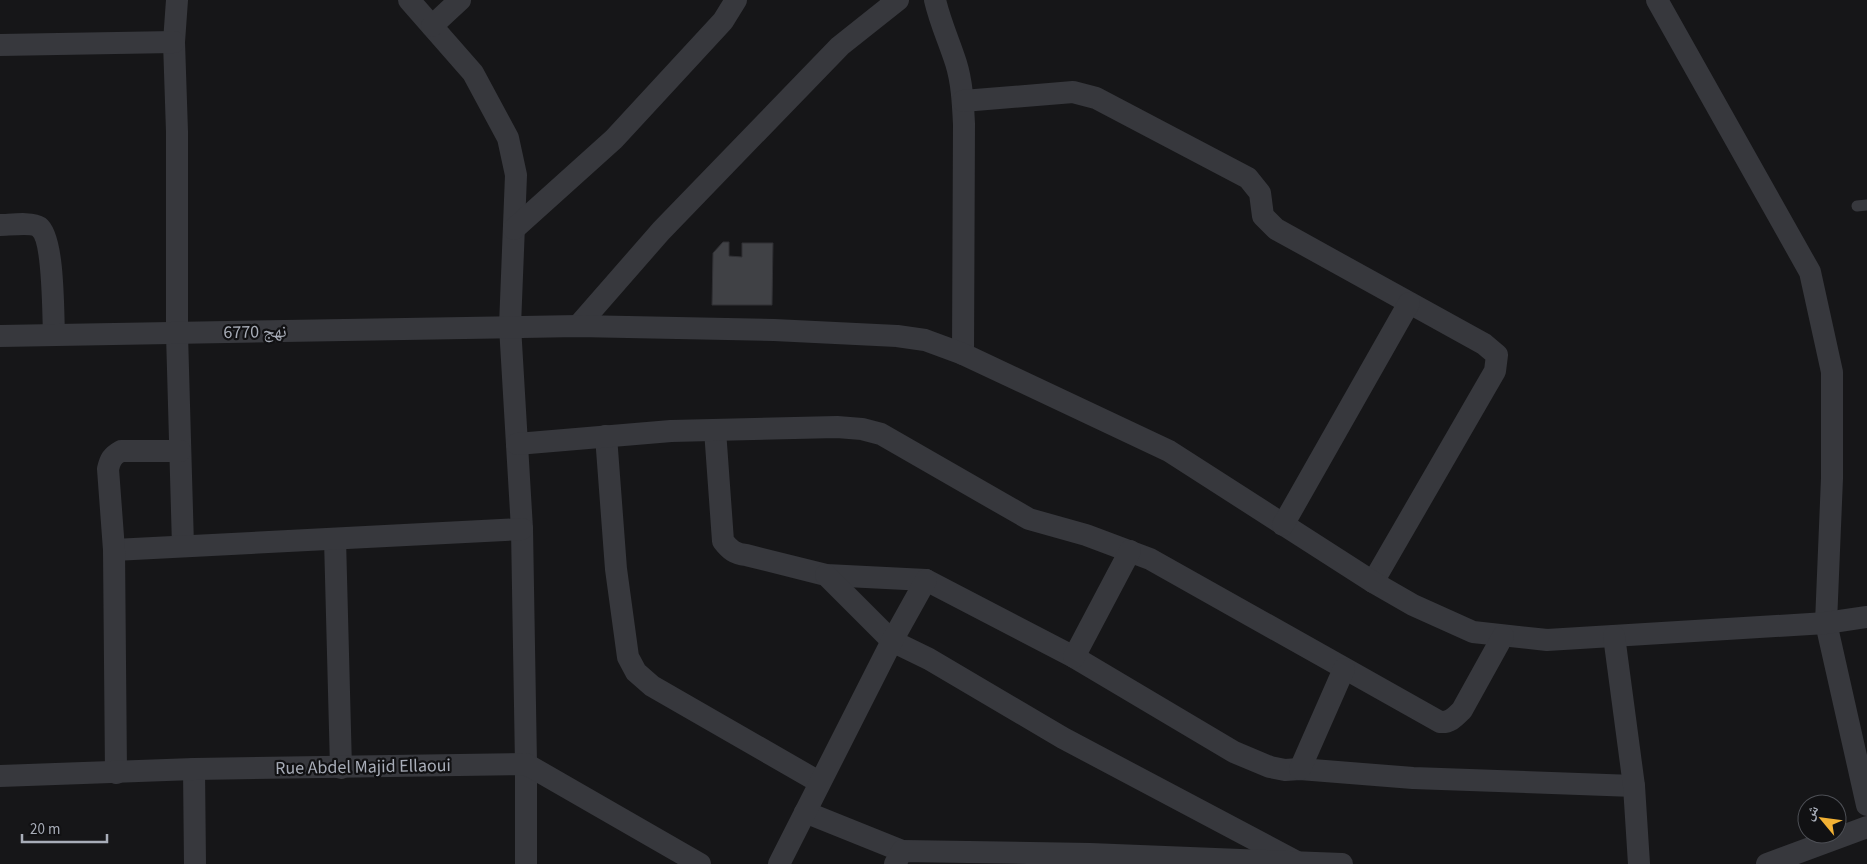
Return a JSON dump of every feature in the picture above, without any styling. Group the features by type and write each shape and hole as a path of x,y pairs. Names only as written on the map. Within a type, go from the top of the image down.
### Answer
{"street":[{"path":"177,0 174,42 177,132 177,334 183,546"},
{"path":"409,0 473,74 508,138 516,175 510,326 522,529 526,864"},
{"path":"432,26 460,0"},
{"path":"514,229 614,139 723,21 736,0"},
{"path":"578,326 661,231 840,46 898,0"},
{"path":"936,0 939,17 956,63 963,101 963,354"},
{"path":"1657,0 1810,272 1832,372 1832,478 1826,623 1861,754 1867,804"},
{"path":"0,45 174,42"},
{"path":"963,101 1073,92 1096,98 1248,178 1260,193 1262,216 1276,229 1484,344 1497,355 1495,371 1373,582"},
{"path":"0,225 32,225 39,227 44,233 50,253 54,335"},
{"path":"1283,525 1409,303"},
{"name":"نهج 6770","path":"0,336 578,326 774,330 897,336 925,340 963,354 1169,451 1373,582 1413,605 1473,632 1546,640 1826,623 1867,617"},
{"path":"517,444 671,430 837,427 862,429 881,434 1029,519 1086,535 1150,559 1440,722 1453,719 1462,710 1503,636"},
{"path":"715,430 723,541 729,549 737,554 826,575 926,580 1074,657 1234,752 1270,767 1285,770 1300,769 1413,778 1634,786"},
{"path":"606,436 616,569 628,657 636,672 652,686 819,782"},
{"path":"116,773 114,550 109,462 113,455 121,451 180,452"},
{"path":"114,550 522,529"},
{"path":"335,539 340,768"},
{"path":"1074,657 1130,551"},
{"path":"826,575 892,640 929,659 1063,738 1295,861"},
{"path":"779,864 892,640 926,580"},
{"path":"1614,636 1634,786 1639,864"},
{"path":"1300,769 1344,669"},
{"path":"526,764 700,864"},
{"name":"Rue Abdel Majid Ellaoui","path":"0,776 194,769 526,764"},
{"path":"194,769 195,864"},
{"path":"805,812 898,858 1295,861 1342,864"},
{"path":"1767,864 1867,827"}],"building":[{"path":"723,242 729,242 729,256 742,257 742,243 773,243 772,305 712,305 713,253"}]}
